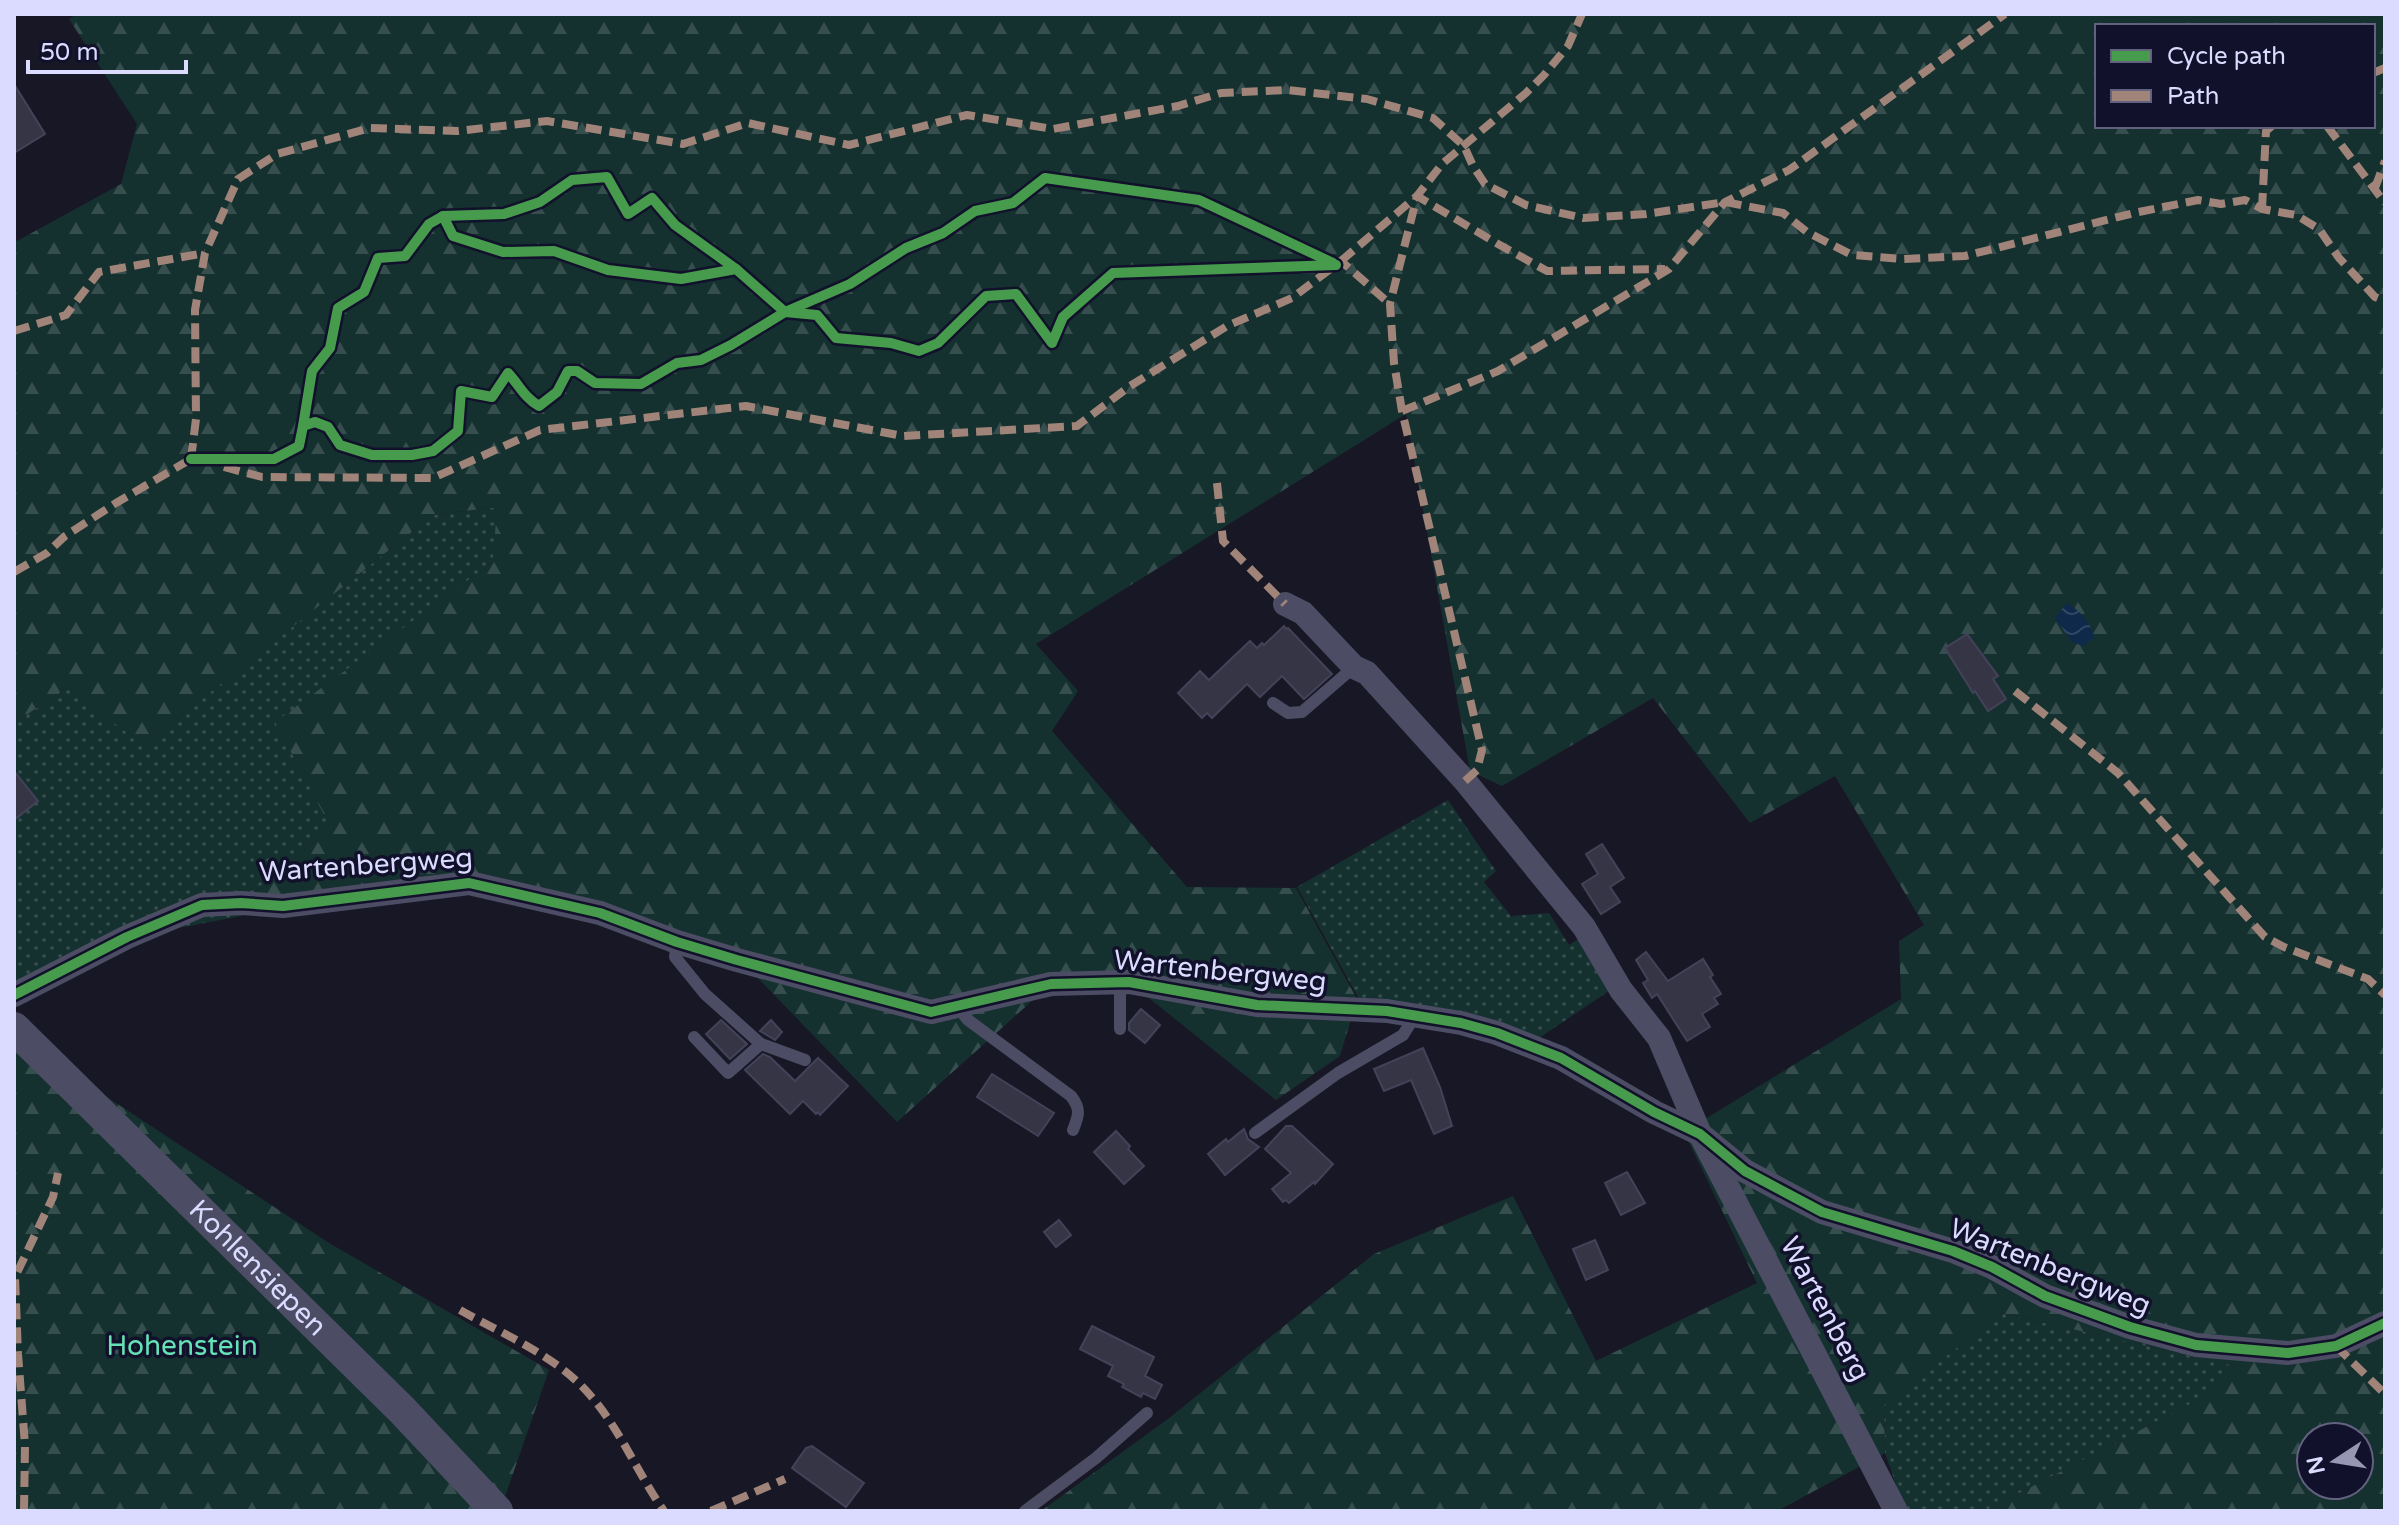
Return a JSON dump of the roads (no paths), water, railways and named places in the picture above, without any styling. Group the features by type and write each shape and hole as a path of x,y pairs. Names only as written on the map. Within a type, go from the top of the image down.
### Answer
{"street":[{"name":"Wartenbergweg","path":"1285,604 1303,613 1354,667 1367,673 1465,781 1584,927 1621,990 1659,1038 1700,1134"},
{"name":"Wartenbergweg","path":"14,995 127,937 202,905 241,903 283,906 469,883 600,913 677,942 737,960 931,1012 1051,984 1120,982 1257,1005 1325,1006 1416,1014 1497,1033 1561,1058 1654,1112 1700,1134 1745,1171 1822,1212 1953,1251 1992,1267 2045,1296 2130,1327 2196,1345 2288,1353 2336,1346 2385,1323"},
{"name":"Kohlensiepen","path":"14,1028 402,1410 497,1511"},
{"name":"Wartenberg","path":"1700,1134 1896,1511"}],"lane":[{"path":"1273,703 1288,713 1302,712 1354,667"},
{"path":"677,942 675,957 705,994 761,1044 805,1060"},
{"path":"1120,982 1120,1029"},
{"path":"958,1007 968,1020 1071,1096 1080,1113 1073,1130"},
{"path":"1255,1133 1338,1073 1403,1035 1416,1014"},
{"path":"694,1037 728,1073 761,1044"},
{"path":"1025,1511 1096,1458 1147,1413"}],"water":[{"path":"2067,603 2084,618 2093,632 2094,638 2083,646 2072,642 2055,618"}],"park label":[{"name":"Hohenstein","path":"182,1346"}]}
